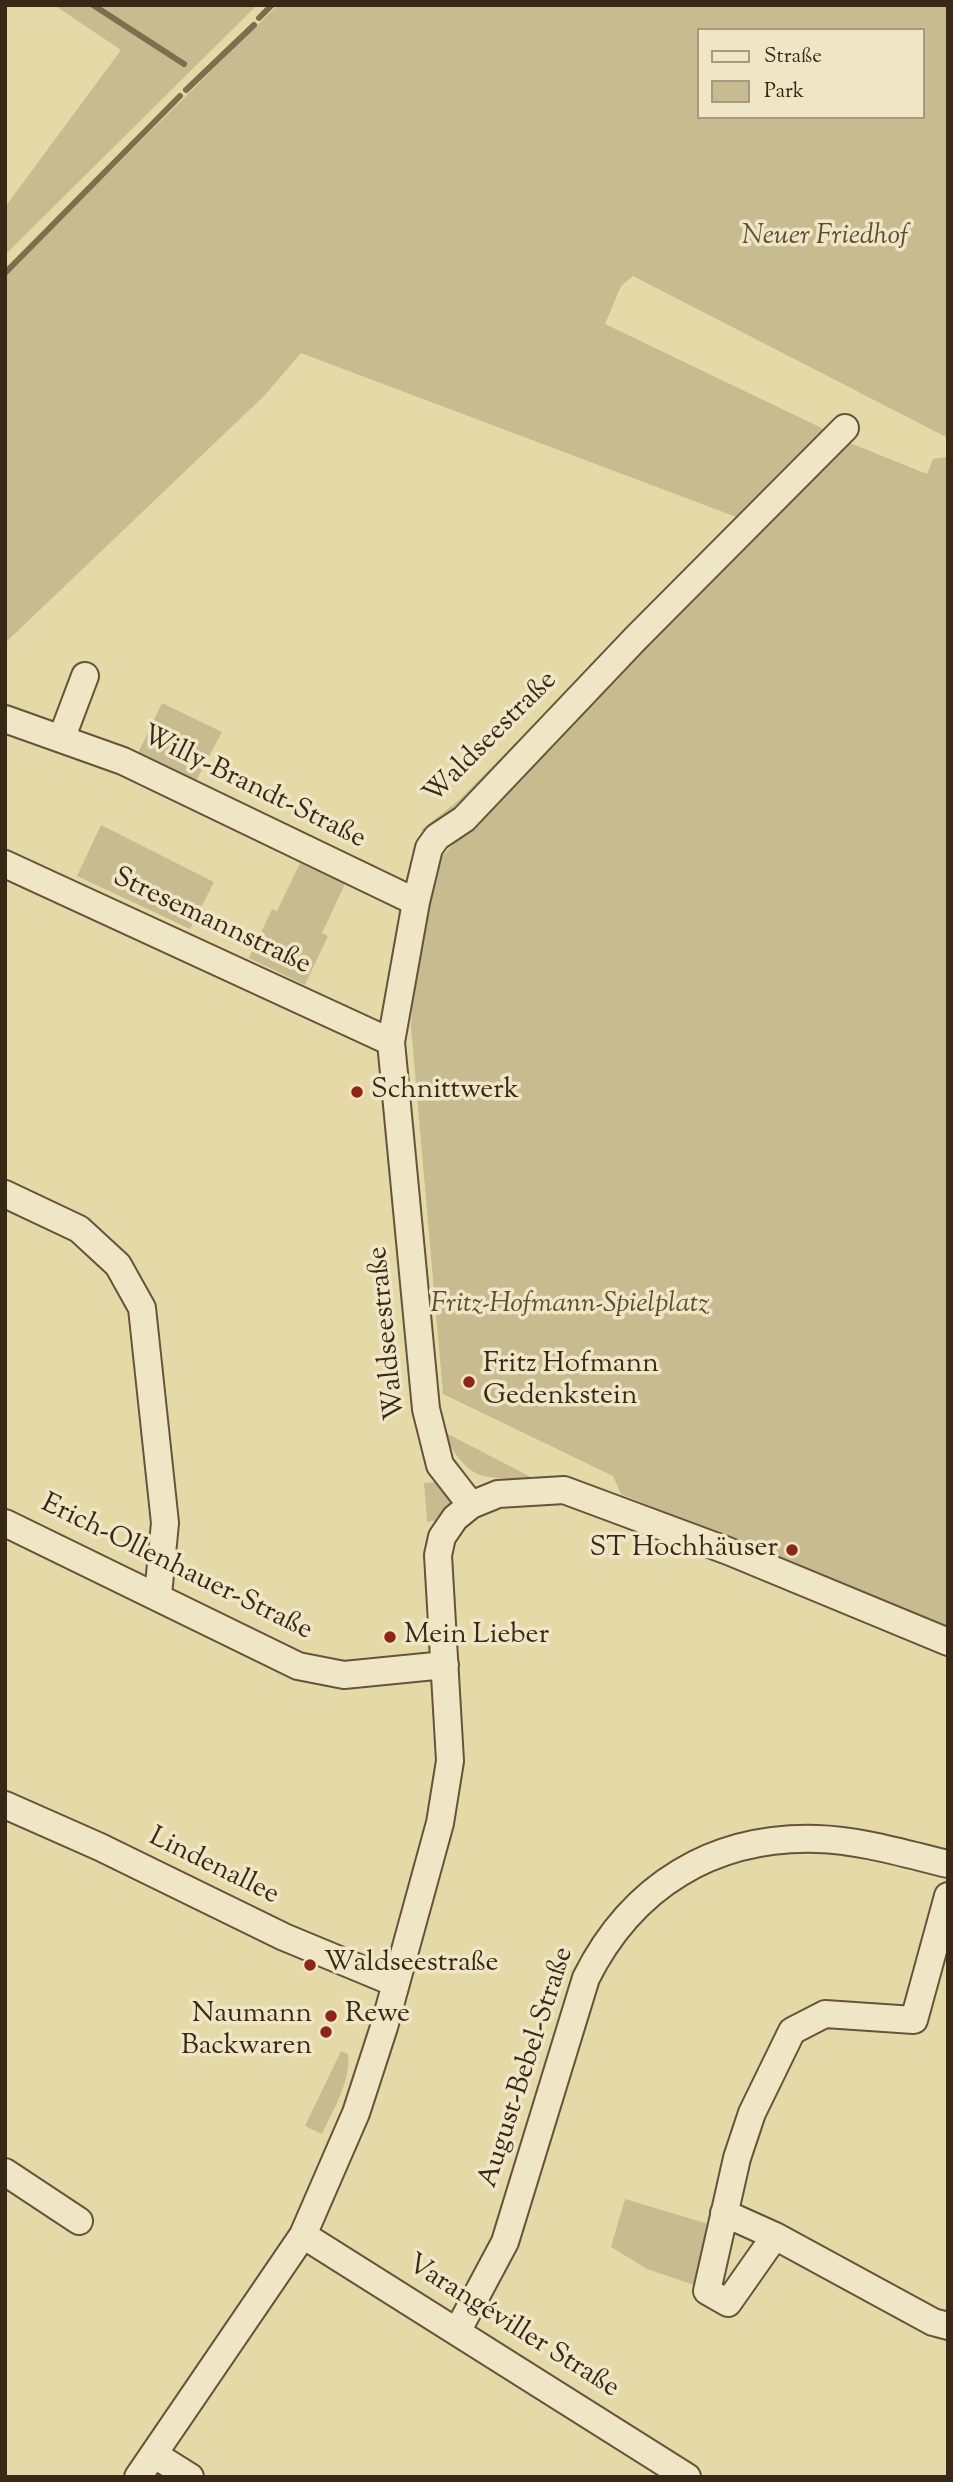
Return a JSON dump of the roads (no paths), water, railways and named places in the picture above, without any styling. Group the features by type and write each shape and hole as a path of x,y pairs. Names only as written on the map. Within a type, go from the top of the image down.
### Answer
{"street":[{"name":"Waldseestraße","path":"471,1505 439,1465 426,1409 391,1042 416,902 429,848 437,836 464,819 636,638 845,428"},
{"path":"62,737 85,676"},
{"name":"Willy-Brandt-Straße","path":"5,719 62,737 123,761 416,902"},
{"name":"Stresemannstraße","path":"5,864 391,1042"},
{"path":"5,1194 79,1229 118,1265 142,1308 165,1523 158,1595"},
{"path":"138,2477 303,2235 356,2113 440,1823 450,1761 438,1555 442,1537 455,1518 471,1505 498,1494 564,1490 584,1495 754,1561 948,1642"},
{"name":"Erich-Ollenhauer-Straße","path":"5,1523 158,1595 298,1666 344,1675 445,1665"},
{"name":"Lindenallee","path":"5,1805 100,1847 284,1937 395,1983"},
{"name":"August-Bebel-Straße","path":"458,2330 505,2242 586,1978 602,1946 641,1900 687,1868 748,1844 818,1839 948,1864"},
{"path":"775,2236 728,2304 707,2291 724,2213 752,2113 792,2031 825,2014 914,2020 948,1896"},
{"path":"9,2184 79,2221"},
{"path":"724,2213 775,2236 933,2322 948,2326"},
{"name":"Varangéviller Straße","path":"303,2235 458,2330 687,2477"},
{"path":"155,2455 190,2477"}],"waterway":[{"path":"93,5 184,64"},
{"path":"259,18 272,5"},
{"path":"186,90 254,25"},
{"path":"5,273 180,96"}],"place":[{"name":"Schnittwerk","path":"357,1092"},
{"name":"Fritz Hofmann Gedenkstein","path":"469,1382"},
{"name":"ST Hochhäuser","path":"792,1550"},
{"name":"Mein Lieber","path":"390,1637"},
{"name":"Waldseestraße","path":"310,1965"},
{"name":"Rewe","path":"331,2016"},
{"name":"Naumann Backwaren","path":"326,2032"}],"park label":[{"name":"Neuer Friedhof","path":"825,238"},
{"name":"Fritz-Hofmann-Spielplatz","path":"570,1306"}]}
